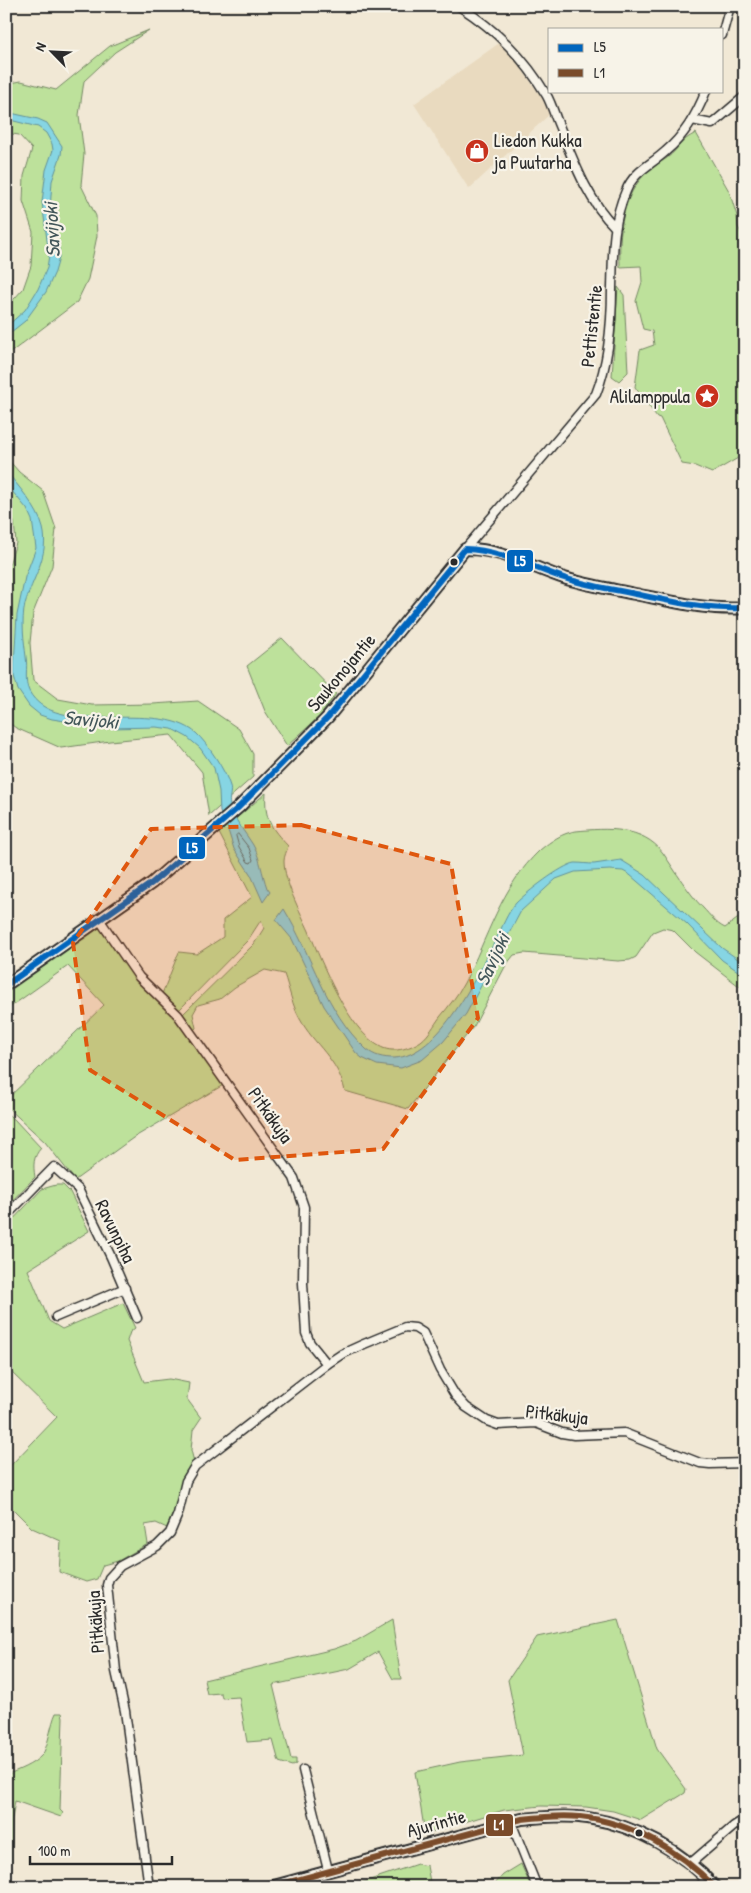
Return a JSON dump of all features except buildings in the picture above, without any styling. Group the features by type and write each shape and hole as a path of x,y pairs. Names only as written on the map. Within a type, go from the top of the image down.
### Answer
{"street":[{"path":"459,6 484,22 500,36 519,57 547,96 566,143 592,198 602,215 615,227"},
{"path":"724,28 730,6"},
{"name":"Pettistentie","path":"465,549 596,394 602,379 608,347 612,291 612,248 615,227 625,191 632,178 646,164 665,153 678,139 692,120 706,92"},
{"path":"692,120 712,124 745,96"},
{"path":"465,549 481,549 520,560 562,577 588,584 681,603 731,609 745,608"},
{"name":"Saukonojantie","path":"6,985 152,883 239,807 328,717 465,549"},
{"name":"Pitkäkuja","path":"99,919 139,977 178,1015 294,1178 304,1207 303,1284 306,1333 310,1343 327,1364"},
{"name":"Ravunpiha","path":"6,1216 54,1167 78,1189 125,1288 137,1318"},
{"path":"56,1317 125,1288"},
{"name":"Pitkäkuja","path":"149,1887 125,1711 116,1671 108,1602 107,1585 109,1578 120,1566 157,1546 170,1533 178,1514 186,1481 195,1466 327,1364 342,1354 405,1327 415,1328 423,1333 440,1370 455,1395 466,1407 487,1421 498,1425 536,1424 562,1434 624,1433 700,1463 745,1463"},
{"path":"303,1770 328,1870"},
{"name":"Ajurintie","path":"270,1887 522,1819 554,1816 587,1818 617,1825 660,1843 691,1863 716,1887"},
{"path":"691,1863 734,1826 745,1819"},
{"path":"511,1822 537,1887"},
{"path":"698,1887 708,1878"}],"highlighted area":[{"path":"301,825 451,864 478,1018 383,1149 235,1160 90,1070 73,943 151,829"}],"shaded area":[{"name":"Liedon Kukka ja Puutarha","path":"502,41 540,95 550,114 469,189 414,104"}],"green space":[{"path":"149,30 115,52 84,81 79,115 84,154 81,185 96,216 97,236 88,279 77,302 6,356 6,308 23,289 31,266 33,232 23,201 24,176 32,149 19,135 6,133 6,84 21,81 56,90 110,46"},
{"path":"696,133 729,191 737,216 738,227 745,240 745,454 712,473 695,466 682,464 660,418 657,417 635,387 640,350 654,345 652,331 643,329 636,301 642,282 641,266 620,267 621,228 627,203 632,192 648,171 667,158 686,139"},
{"path":"618,287 624,295 628,372 619,381 612,376"},
{"path":"6,457 19,472 43,491 56,529 52,566 33,613 30,643 33,680 58,699 92,705 198,701 239,729 253,754 253,777 209,816 202,772 171,735 61,748 16,728 6,721 6,574 16,543 14,522 6,511"},
{"path":"282,638 336,694 320,716 287,746 265,711 247,666"},
{"path":"266,793 266,810 270,822 277,834 288,846 284,857 287,878 321,961 337,995 357,1026 379,1046 389,1050 406,1048 421,1041 426,1036 461,988 496,913 515,880 540,850 557,838 576,831 600,829 635,833 655,844 692,895 719,924 725,928 745,913 745,988 739,986 695,952 673,930 663,928 653,932 636,957 630,960 618,961 524,953 514,955 506,965 474,1026 408,1109 345,1091 337,1070 297,1014 284,974 265,970 235,987 220,999 198,1005 193,1014 196,1028 194,1030 182,1015 254,944 264,928 261,920 248,940 179,1010 162,994 179,952 197,954 223,937 223,920 252,897 219,833"},
{"path":"99,927 134,976 182,1024 225,1084 133,1138 75,1180 45,1142 6,1106 6,1100 104,1005 68,966 6,1010 6,990"},
{"path":"6,1113 41,1148 34,1161 35,1177 6,1207"},
{"path":"63,1185 70,1192 89,1231 28,1270 49,1321 62,1329 123,1303 135,1328 130,1332 127,1341 144,1382 169,1379 189,1383 187,1399 201,1418 193,1430 191,1450 194,1462 167,1528 156,1523 145,1525 148,1544 118,1561 103,1565 97,1579 86,1582 59,1572 61,1541 32,1528 10,1506 6,1498 6,1465 10,1466 57,1417 6,1367 6,1227 42,1189"},
{"path":"392,1620 401,1679 393,1679 378,1652 349,1669 273,1685 291,1759 296,1759 296,1764 292,1766 279,1762 273,1740 247,1742 239,1697 222,1698 221,1693 207,1694 204,1680 334,1649 356,1641"},
{"path":"618,1620 657,1749 686,1789 685,1793 641,1820 613,1811 586,1807 541,1806 504,1810 425,1834 415,1772 460,1762 523,1755 508,1680 537,1637"},
{"path":"56,1713 62,1713 63,1717 60,1810 63,1813 61,1817 15,1801 12,1819 11,1887 6,1887 6,1775 30,1764 42,1755"},
{"path":"417,1864 427,1866 431,1887 343,1887 367,1881"},
{"path":"521,1864 531,1887 492,1887 503,1875"}],"water":[{"name":"Savijoki","path":"6,112 38,119 47,123 62,146 61,155 52,181 50,210 59,248 59,258 55,272 46,292 25,321 6,336 6,327 25,310 38,289 47,268 49,255 42,202 46,170 53,150 46,133 38,127 6,119"},
{"name":"Savijoki","path":"6,471 37,513 41,520 45,538 42,557 25,604 23,617 29,691 42,705 60,713 82,717 156,719 178,723 196,733 216,758 228,780 232,810 253,845 270,892 263,902 251,875 234,849 220,812 219,791 214,768 200,748 187,737 172,729 156,727 112,728 52,719 40,715 29,706 18,690 14,676 17,615 25,577 36,548 32,520 27,509 6,484"},
{"name":"Savijoki","path":"621,860 645,875 722,948 745,964 745,976 722,960 687,924 630,875 623,871 610,870 575,872 556,879 521,911 466,1014 443,1042 422,1060 401,1068 377,1065 356,1053 324,1006 292,939 276,920 284,909 329,1000 352,1034 366,1049 375,1055 394,1058 411,1054 427,1044 441,1029 468,992 507,916 521,898 544,880 569,865"}],"transit line":[{"name":"L5","path":"6,985 152,883 239,807 328,717 465,549 491,552 564,578 598,587 688,604 716,608 745,608"},
{"name":"L1","path":"271,1887 522,1819 566,1816 599,1820 618,1825 654,1840 686,1862 715,1887"}],"place":[{"name":"Liedon Kukka ja Puutarha","path":"477,151"},
{"name":"Alilamppula","path":"707,396"}]}
